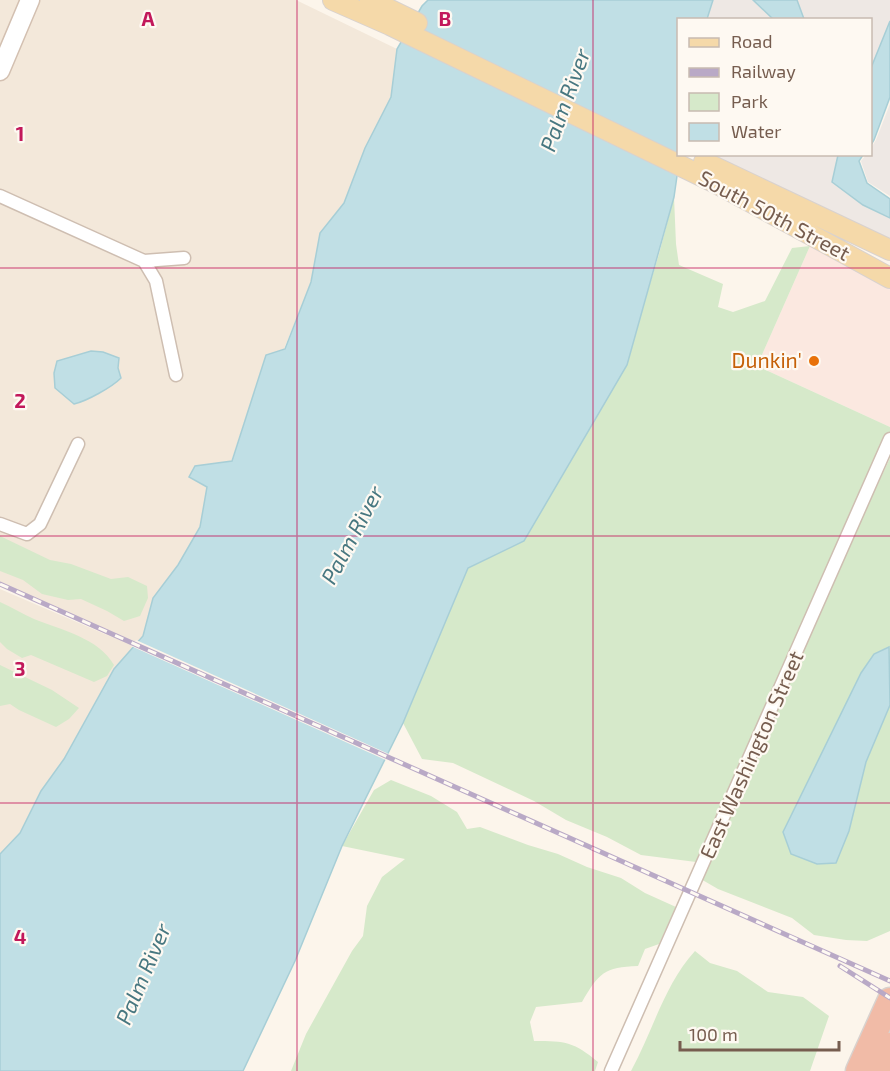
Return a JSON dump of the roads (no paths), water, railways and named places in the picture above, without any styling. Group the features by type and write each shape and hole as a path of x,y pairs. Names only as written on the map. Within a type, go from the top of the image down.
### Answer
{"highway":[{"path":"879,1071 881,1042 890,1000"},
{"path":"858,1071 881,1042"}],"main road":[{"name":"South 50th Street","path":"333,0 394,19 677,150"},
{"name":"South 50th Street","path":"370,0 394,19 719,177 890,250"},
{"name":"South 50th Street","path":"691,156 719,177 890,278"}],"street":[{"path":"0,71 30,0"},
{"path":"0,196 144,261 184,258"},
{"path":"144,261 156,281 176,375"},
{"name":"East Washington Street","path":"611,1071 890,439"},
{"path":"0,524 27,534 40,524 78,444"}],"water":[{"name":"Palm River","path":"428,0 713,0 707,18 677,18 677,156 680,156 674,197 627,365 524,541 468,568 403,723 342,846 295,961 243,1071 0,1071 0,854 20,833 41,791 64,759 114,669 143,636 153,598 178,565 200,527 207,487 189,477 195,466 232,461 266,355 285,349 311,282 320,233 344,203 365,148 391,97 397,49 422,6"},
{"path":"753,0 797,0 804,18 772,18"},
{"path":"890,21 890,97 872,143 872,66"},
{"path":"838,156 862,156 859,161 867,183 890,199 890,218 863,205 832,182"},
{"path":"91,351 103,352 119,358 118,368 121,378 99,393 74,404 55,388 54,373 57,361"},
{"path":"889,647 890,705 866,762 849,831 836,863 817,864 791,854 783,832 861,673 874,654"}],"railway":[{"path":"0,584 890,981"},
{"path":"840,966 890,998"}],"place":[{"name":"Dunkin'","path":"814,361"}]}
